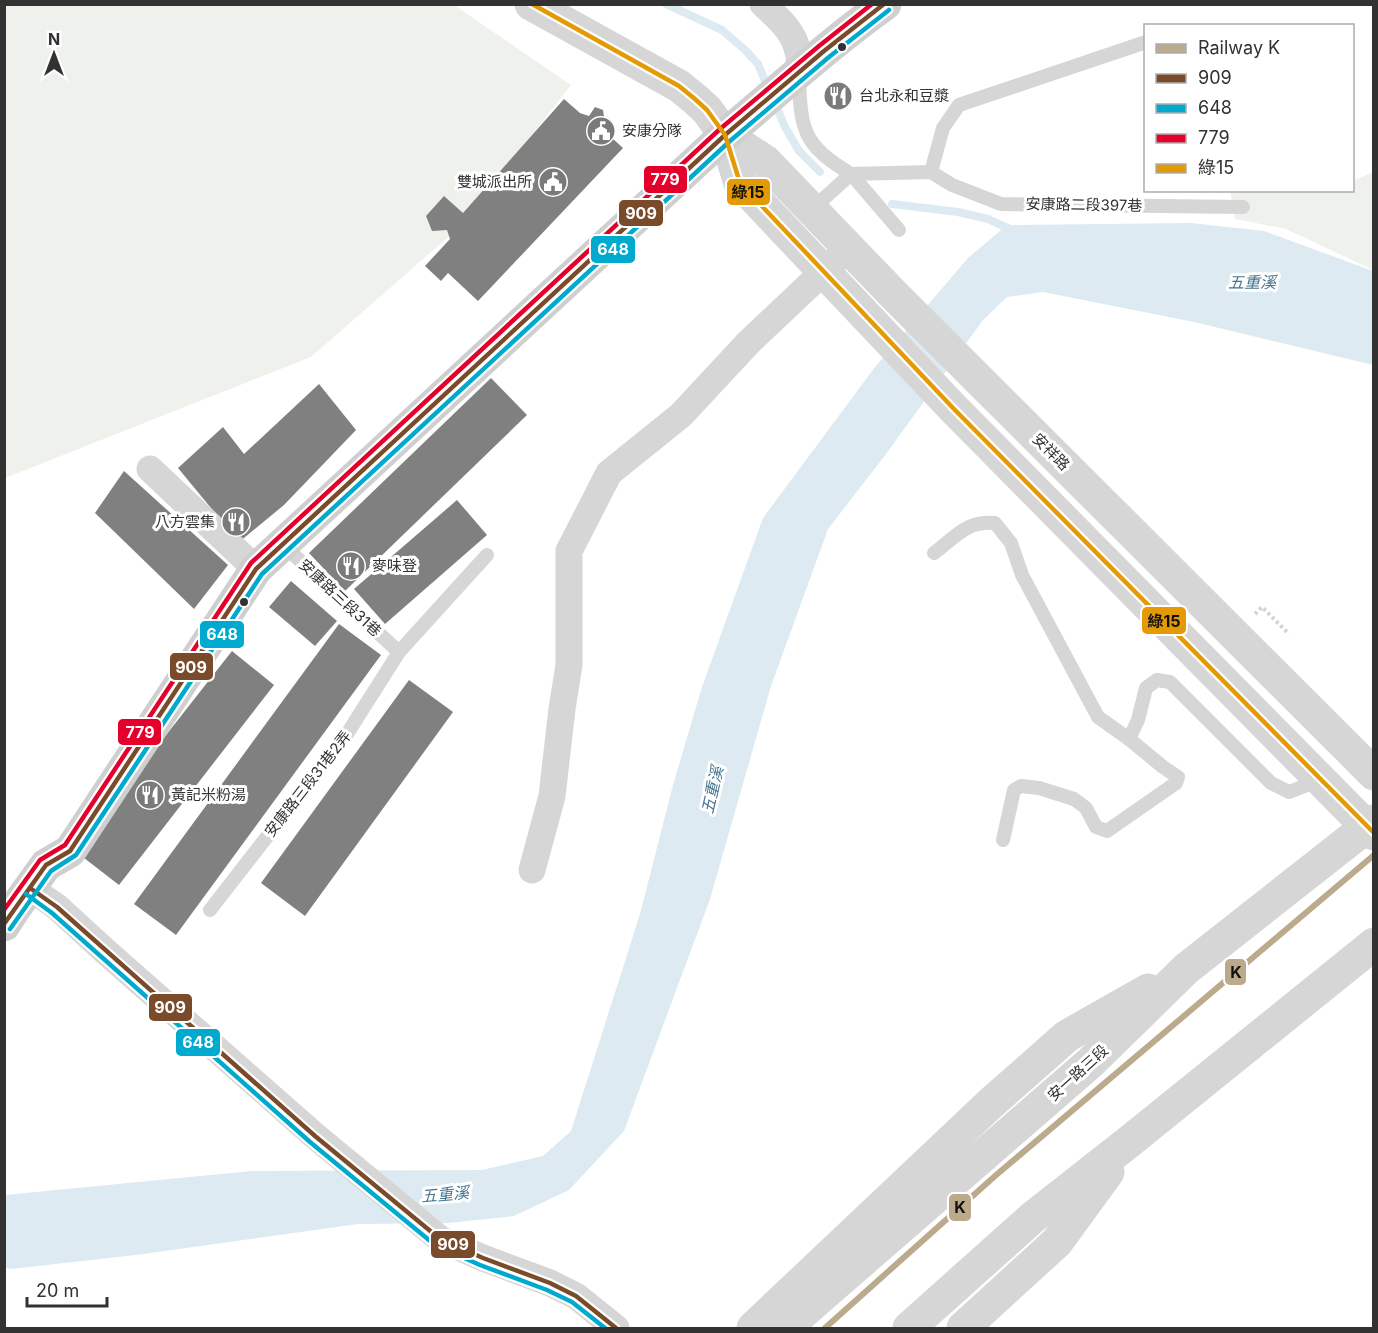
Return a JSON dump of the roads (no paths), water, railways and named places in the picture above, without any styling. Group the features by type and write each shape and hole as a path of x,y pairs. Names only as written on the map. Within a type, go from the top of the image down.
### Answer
{"main road":[{"path":"4,925 46,865 70,851 256,569 725,135 885,4"}],"street":[{"name":"安祥路","path":"531,4 680,86 707,110 725,135 740,183 953,408 1320,780 1371,827"},
{"path":"763,4 791,34 798,52 780,89"},
{"name":"安祥路","path":"725,135 765,161 894,295 1374,774"},
{"path":"532,870 552,796 569,665 569,551 609,473 681,415 749,342 849,248"},
{"path":"150,469 256,569"},
{"name":"安一路三段","path":"785,1329 1091,1062 1186,969 1371,827"},
{"path":"30,888 57,907 315,1136 440,1239 550,1283 576,1296 616,1329"},
{"path":"909,1329 1032,1218 1374,944"},
{"path":"753,1329 982,1111 1067,1036 1186,969"},
{"path":"963,1329 1057,1242 1130,1141"}],"lane":[{"path":"931,172 943,128 959,105 1144,43"},
{"path":"780,89 801,111 805,130 816,147 833,163 850,174 899,230"},
{"name":"安康路二段397巷","path":"850,174 931,172 952,184 1001,204 1243,207"},
{"path":"811,210 850,174"},
{"path":"934,553 963,528 986,522 995,523 1011,543 1022,575 1098,717 1178,777 1176,783 1107,831 1096,827 1086,808 1074,799 1039,788 1021,786 1014,790 1003,840"},
{"name":"安康路三段31巷","path":"282,544 399,652"},
{"name":"安康路三段31巷2弄","path":"210,910 347,734 399,652 487,555"},
{"path":"1129,739 1138,720 1146,688 1156,680 1170,682 1272,783 1289,792 1320,780"}],"water":[{"name":"五重溪","path":"1191,223 1264,231 1373,271 1373,365 1194,322 1043,292 1007,297 983,320 886,454 828,529 771,686 710,899 624,1131 569,1190 514,1216 449,1223 358,1224 136,1255 5,1268 5,1195 252,1171 482,1170 543,1156 571,1131 640,914 673,785 702,687 763,518 875,367 968,258 1007,225"}],"waterway":[{"path":"666,4 722,30 758,64 768,88"},
{"path":"775,103 799,151 820,172"},
{"path":"892,204 958,212 988,219 1014,231"}],"rail line":[{"name":"K","path":"825,1328 995,1176 1374,855"}],"place":[{"name":"台北永和豆漿","path":"838,96"},
{"name":"安康分隊","path":"601,131"},
{"name":"雙城派出所","path":"553,182"},
{"name":"八方雲集","path":"236,522"},
{"name":"麥味登","path":"351,566"},
{"name":"黃記米粉湯","path":"150,795"}]}
